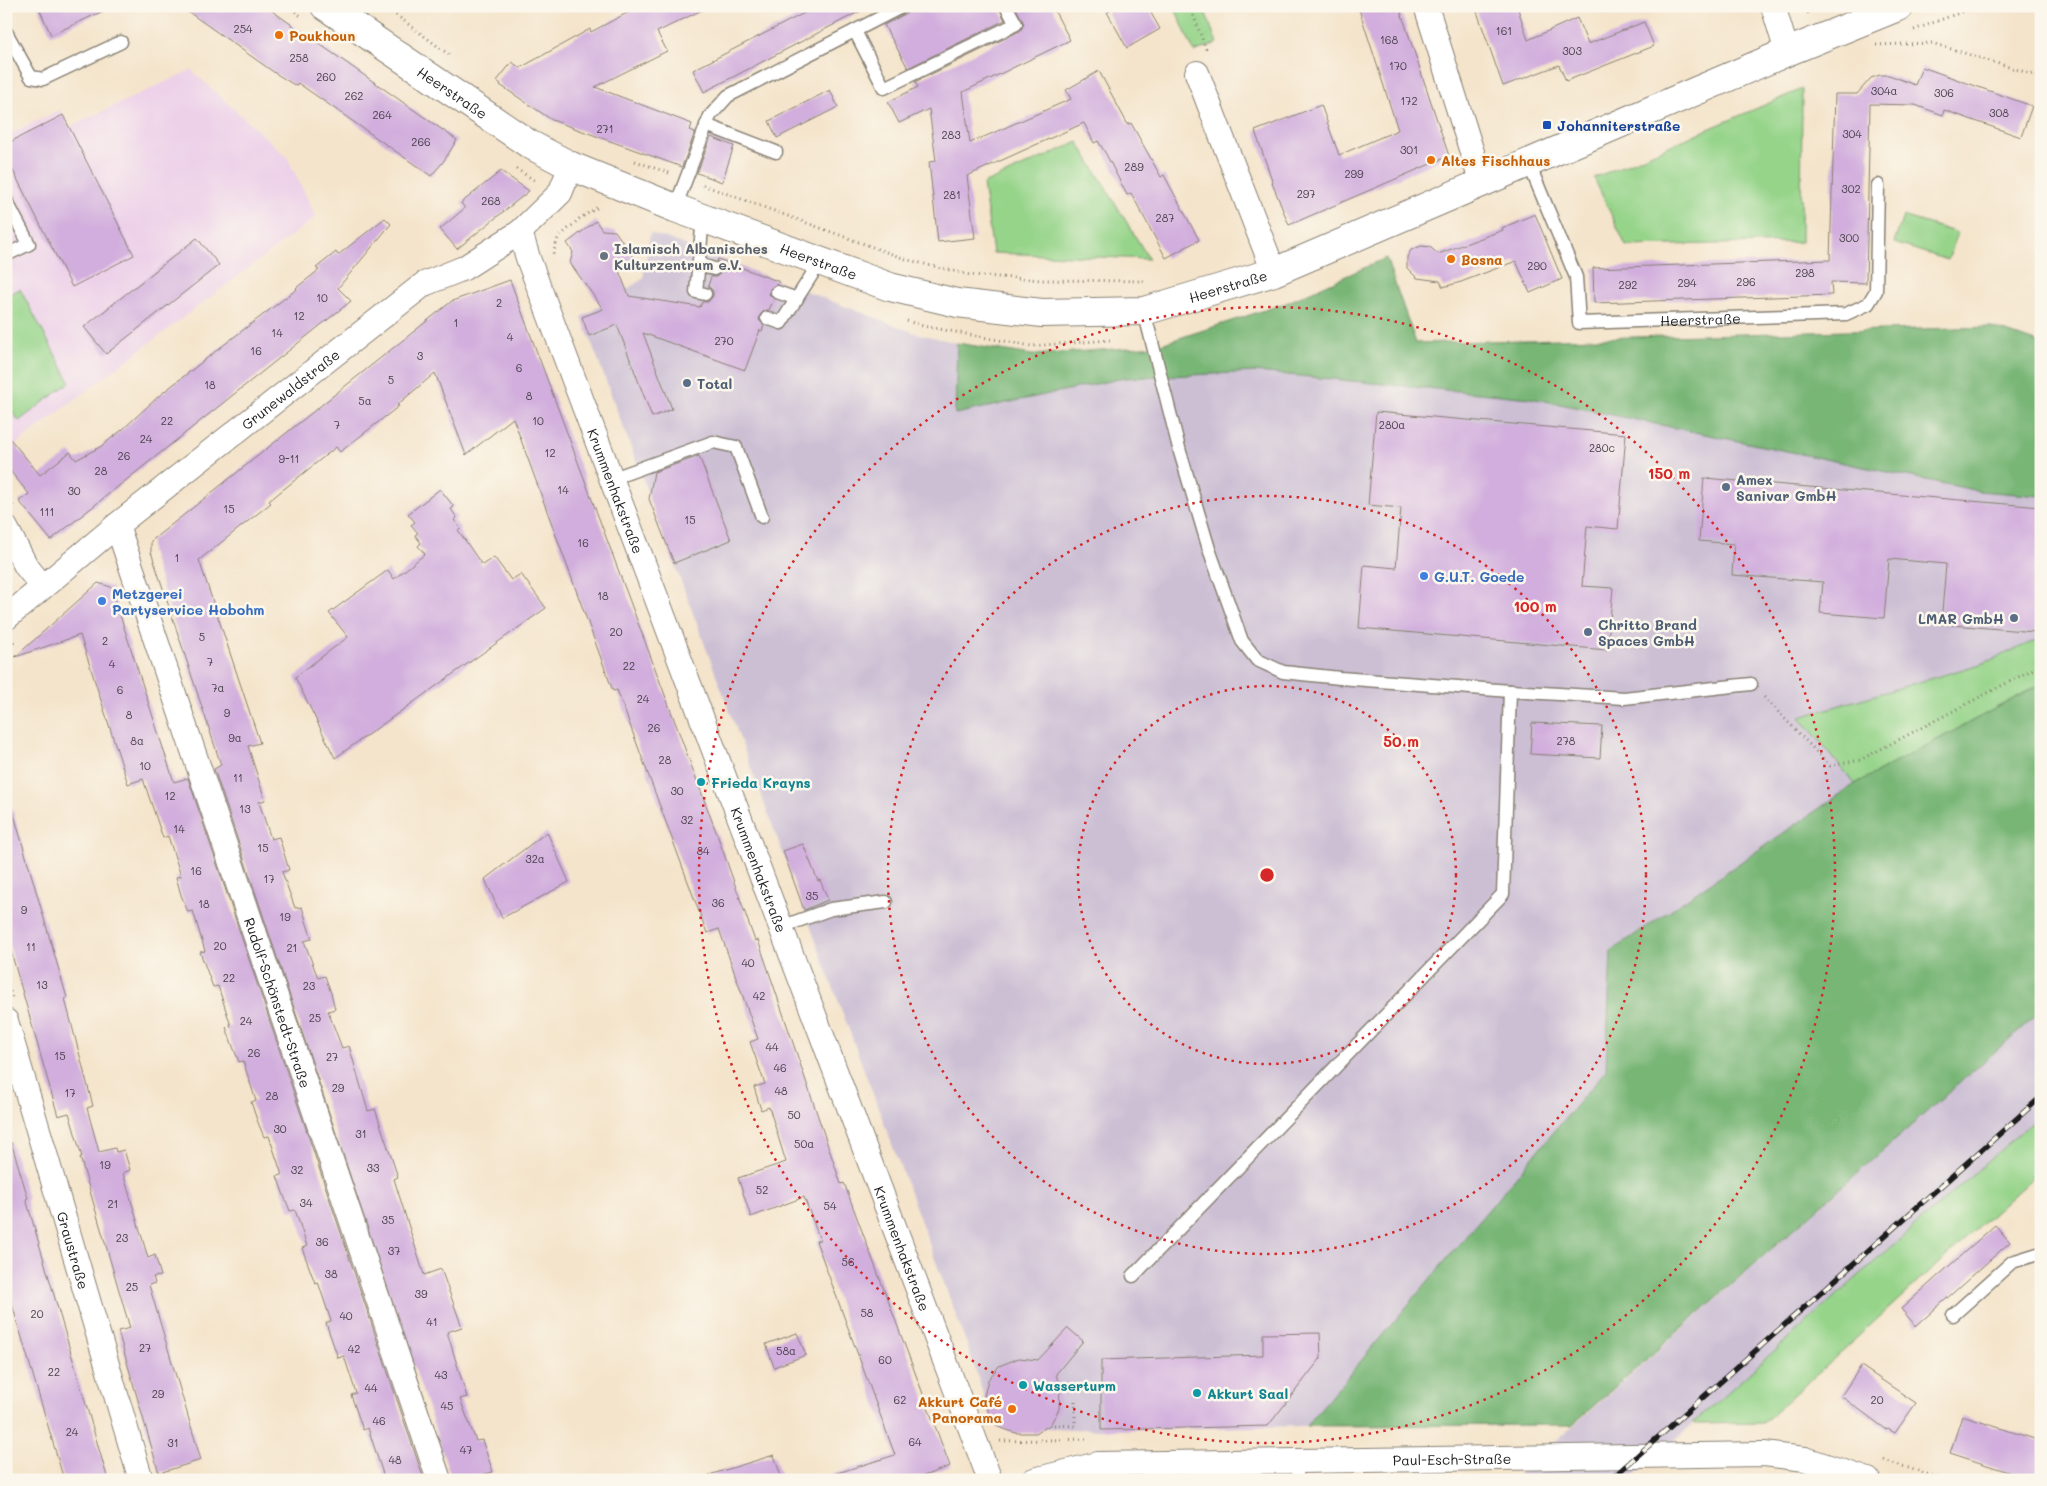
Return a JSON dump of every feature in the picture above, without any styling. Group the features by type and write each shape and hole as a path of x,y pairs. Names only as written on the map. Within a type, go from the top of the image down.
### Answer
{"street":[{"name":"Heerstraße","path":"344,6 375,42"},
{"path":"1426,6 1482,184"},
{"path":"1773,6 1787,52"},
{"name":"Heerstraße","path":"314,12 375,42 529,144 571,166 675,208 890,287 957,303 1042,314 1144,310 1274,272 1787,52 1900,6"},
{"name":"Heerstraße","path":"1197,73 1274,272"},
{"name":"Grunewaldstraße","path":"6,618 117,524 424,284 464,268 520,232 560,192 571,166"},
{"name":"Krummenhakstraße","path":"520,232 529,261 611,480 990,1480"},
{"name":"Rudolf-Schönstedt-Straße","path":"117,524 439,1480"},
{"path":"6,528 26,566 42,586"},
{"name":"Graustraße","path":"6,1021 141,1480"},
{"name":"Paul-Esch-Straße","path":"1034,1480 1098,1464 1297,1471 1764,1454 1805,1460 1868,1480"}],"lane":[{"path":"675,208 710,116 728,96 903,6"},
{"path":"854,31 884,88 1016,24 1006,6"},
{"path":"6,32 31,77 43,79 121,42"},
{"path":"706,125 776,152"},
{"name":"Heerstraße","path":"1529,164 1576,277 1579,323 1846,314 1868,304 1876,291 1878,185"},
{"path":"6,200 29,244 6,255"},
{"path":"703,218 696,292 705,294"},
{"path":"766,318 781,323 820,262"},
{"path":"698,264 714,269"},
{"path":"776,292 796,299"},
{"path":"1144,310 1180,452 1209,549 1242,641 1257,660 1283,672 1510,691 1624,698 1751,684"},
{"path":"611,480 713,442 736,448 762,517"},
{"path":"1133,1276 1503,894 1510,691"},
{"path":"781,927 831,909 886,902"},
{"path":"1953,1315 2012,1262 2041,1254"}],"path":[{"path":"287,6 314,12"},
{"path":"384,6 457,61"},
{"path":"1190,6 1207,50 1197,73"},
{"path":"1908,32 1977,6"},
{"path":"1891,39 1874,46 1932,43 2041,77"},
{"path":"633,160 908,260 970,275 1042,280 1148,281"},
{"path":"512,167 560,192 604,210"},
{"path":"529,261 553,254 558,238 580,219 598,207"},
{"path":"906,320 923,326 1031,346 1111,340"},
{"path":"6,649 21,636"},
{"path":"1751,684 1830,766 1860,760 2041,665"},
{"path":"1054,1425 1075,1426 1075,1400"}],"shaded area":[{"path":"191,70 287,157 316,217 6,452 6,136 60,110 69,127"},
{"path":"650,233 915,333 957,343 955,414 1124,378 1257,372 1531,398 1979,491 2041,496 2041,684 1855,784 1612,951 1606,1070 1306,1426 1101,1430 1044,1428 1036,1433 1016,1433 998,1427 984,1396 966,1342 582,317 643,279"},
{"path":"2041,1011 2041,1114 1630,1480 1512,1480"}],"green space":[{"path":"1174,6 1203,6 1217,43 1194,52"},
{"path":"1802,89 1801,242 1626,246 1594,178"},
{"path":"1078,142 1149,259 993,253 983,184"},
{"path":"1903,216 1958,233 1948,260 1894,243"},
{"path":"1386,258 1416,343 1992,327 2041,344 2041,496 1979,491 1531,398 1257,372 1124,378 955,414 957,343 1032,355 1155,346 1286,303"},
{"path":"20,289 70,382 19,421 6,405 6,296"},
{"path":"2041,638 2041,684 1855,784 1800,717 1984,663"},
{"path":"2041,684 2041,1011 1572,1425 1306,1426 1606,1070 1611,951 1855,784"},
{"path":"2041,1114 2041,1170 1763,1423 1692,1424"}],"building":[{"path":"38,6 114,6 51,35"},
{"path":"180,6 265,6 457,140 443,162 431,176 298,83 296,86 275,73"},
{"path":"640,6 710,6 657,32 667,51 595,87 692,124 690,130 695,132 682,167 552,120 500,85 497,81 512,62 520,68 590,29 591,32"},
{"path":"818,6 870,6 704,92 693,70"},
{"path":"911,6 998,6 1005,20 908,68 884,25 907,13"},
{"path":"1015,6 1052,6 1070,40 963,92 970,143 1071,99 1066,90 1099,71 1128,125 1131,123 1161,177 1164,175 1199,240 1166,258 1131,193 1127,195 1106,154 1098,141 1094,143 1084,123 967,176 975,238 938,242 929,162 936,161 929,109 899,123 888,102 918,87 915,82 1020,31 1024,24"},
{"path":"1107,6 1147,6 1160,29 1127,48 1107,12 1110,11"},
{"path":"1358,6 1399,6 1449,156 1289,225 1272,183 1255,131 1321,105 1339,155 1398,130"},
{"path":"1475,6 1517,6 1528,40 1577,18 1588,44 1644,22 1654,46 1566,81 1559,65 1503,86"},
{"path":"1922,67 2032,106 2021,137 1944,110 1943,115 1915,105 1870,104 1866,283 1831,282 1832,295 1594,303 1593,268 1830,260 1835,94 1857,94 1871,78 1880,75 1889,75 1915,85"},
{"path":"830,90 838,107 777,138 769,121"},
{"path":"63,115 134,255 72,287 6,157 6,144"},
{"path":"711,137 734,146 722,182 697,173"},
{"path":"501,171 529,191 457,249 440,229 465,208 461,203"},
{"path":"1535,214 1562,279 1530,293 1516,261 1443,287 1440,281 1417,278 1407,268 1407,257 1411,250 1421,246 1430,247 1438,254 1503,230 1502,228"},
{"path":"385,218 391,224 338,288 351,301 51,540 19,501 29,494 6,466 6,434 40,475 70,452 76,460 100,447 122,430 160,395 297,289 319,270 316,268 336,252 338,255"},
{"path":"596,221 602,230 615,231 635,260 619,271 629,296 700,307 702,302 708,302 713,296 713,291 708,286 711,277 716,277 722,272 722,267 717,261 718,259 780,282 770,289 769,294 774,299 769,310 765,310 760,315 759,320 764,325 762,331 760,330 745,370 643,333 672,409 652,417 617,325 589,336 582,317 603,309 570,263 573,252 567,243"},
{"path":"197,238 219,265 106,354 84,327"},
{"path":"510,280 755,941 758,940 841,1184 844,1183 950,1466 913,1480 832,1480 831,1475 895,1455 816,1241 820,1240 804,1197 751,1217 738,1178 786,1162 769,1107 761,1110 754,1087 765,1084 750,1042 758,1039 719,929 707,933 617,690 613,691 513,418 466,455 435,373 397,405 399,406 340,452 336,447 269,501 271,503 199,560 260,743 248,746 265,800 259,802 271,839 279,837 289,870 282,872 295,908 302,907 312,939 304,941 318,978 325,976 331,993 335,1009 328,1011 342,1048 349,1046 368,1111 375,1109 398,1177 394,1179 424,1275 441,1269 462,1327 447,1332 467,1397 460,1399 476,1441 482,1440 493,1472 485,1474 487,1480 452,1480 214,769 221,765 151,552 151,541 452,301"},
{"path":"1376,412 1626,434 1618,529 1587,526 1582,586 1613,588 1607,650 1359,628 1364,565 1396,568 1401,508 1368,505"},
{"path":"699,456 731,540 674,563 649,499 654,472"},
{"path":"1704,478 2041,507 2041,602 2038,602 2035,632 1941,624 1946,564 1889,559 1884,618 1820,613 1823,582 1732,575 1734,544 1699,541"},
{"path":"440,489 454,507 451,509 457,518 454,520 461,529 458,530 482,565 494,557 511,580 521,574 546,608 335,758 295,677 348,637 329,613 388,570 394,579 425,554 418,546 421,543 415,535 418,533 411,525 415,522 408,514"},
{"path":"98,583 111,587 174,782 188,778 424,1480 385,1480 368,1428 363,1430 351,1395 356,1393 344,1356 338,1358 326,1323 331,1321 318,1282 315,1283 302,1248 307,1246 295,1210 290,1211 277,1176 282,1175 269,1136 264,1137 257,1120 251,1102 256,1101 243,1061 239,1062 226,1027 231,1026 218,986 213,987 200,952 205,951 193,911 188,912 181,895 176,877 181,876 168,836 163,838 143,779 128,784 80,635 15,657"},
{"path":"1532,723 1602,726 1600,758 1530,754"},
{"path":"12,808 67,998 65,999 93,1106 87,1108 99,1152 115,1148 116,1152 124,1150 130,1170 123,1173 148,1258 155,1255 161,1276 153,1277 155,1283 149,1285 201,1460 159,1473 118,1331 130,1328 80,1157 82,1157 69,1113 58,1116 6,934 6,809"},
{"path":"547,832 569,882 502,918 485,879"},
{"path":"803,844 828,900 804,910 783,851"},
{"path":"11,1142 108,1480 64,1480 6,1284 6,1143"},
{"path":"1995,1225 2010,1242 1916,1326 1901,1309"},
{"name":"Wasserturm","path":"1068,1328 1083,1341 1056,1374 1060,1390 1059,1409 1050,1425 1036,1433 1016,1433 998,1427 988,1411 984,1396 988,1380 999,1366 1019,1358 1038,1360"},
{"path":"797,1333 806,1355 774,1367 766,1344"},
{"name":"Akkurt Saal","path":"1320,1333 1321,1358 1268,1426 1101,1430 1101,1360 1263,1355 1263,1334"},
{"path":"1861,1366 1916,1403 1895,1433 1887,1430 1841,1396"},
{"path":"1962,1416 2041,1441 2041,1480 2033,1480 1950,1453"},
{"path":"774,1455 782,1480 710,1480 709,1475"}],"railway":[{"path":"1610,1480 2041,1097"}],"place":[{"name":"Poukhoun","path":"279,35"},
{"name":"Johanniterstraße","path":"1547,125"},
{"name":"Altes Fischhaus","path":"1431,160"},
{"name":"Islamisch Albanisches Kulturzentrum e.V.","path":"604,256"},
{"name":"Bosna","path":"1451,259"},
{"name":"Total","path":"687,383"},
{"name":"Amex Sanivar GmbH","path":"1726,487"},
{"name":"G.U.T. Goede","path":"1424,576"},
{"name":"Metzgerei Partyservice Hobohm","path":"102,601"},
{"name":"LMAR GmbH","path":"2014,618"},
{"name":"Chritto Brand Spaces GmbH","path":"1588,632"},
{"name":"Frieda Krayns","path":"701,782"},
{"name":"Wasserturm","path":"1023,1385"},
{"name":"Akkurt Saal","path":"1197,1393"},
{"name":"Akkurt Café Panorama","path":"1012,1409"}]}
